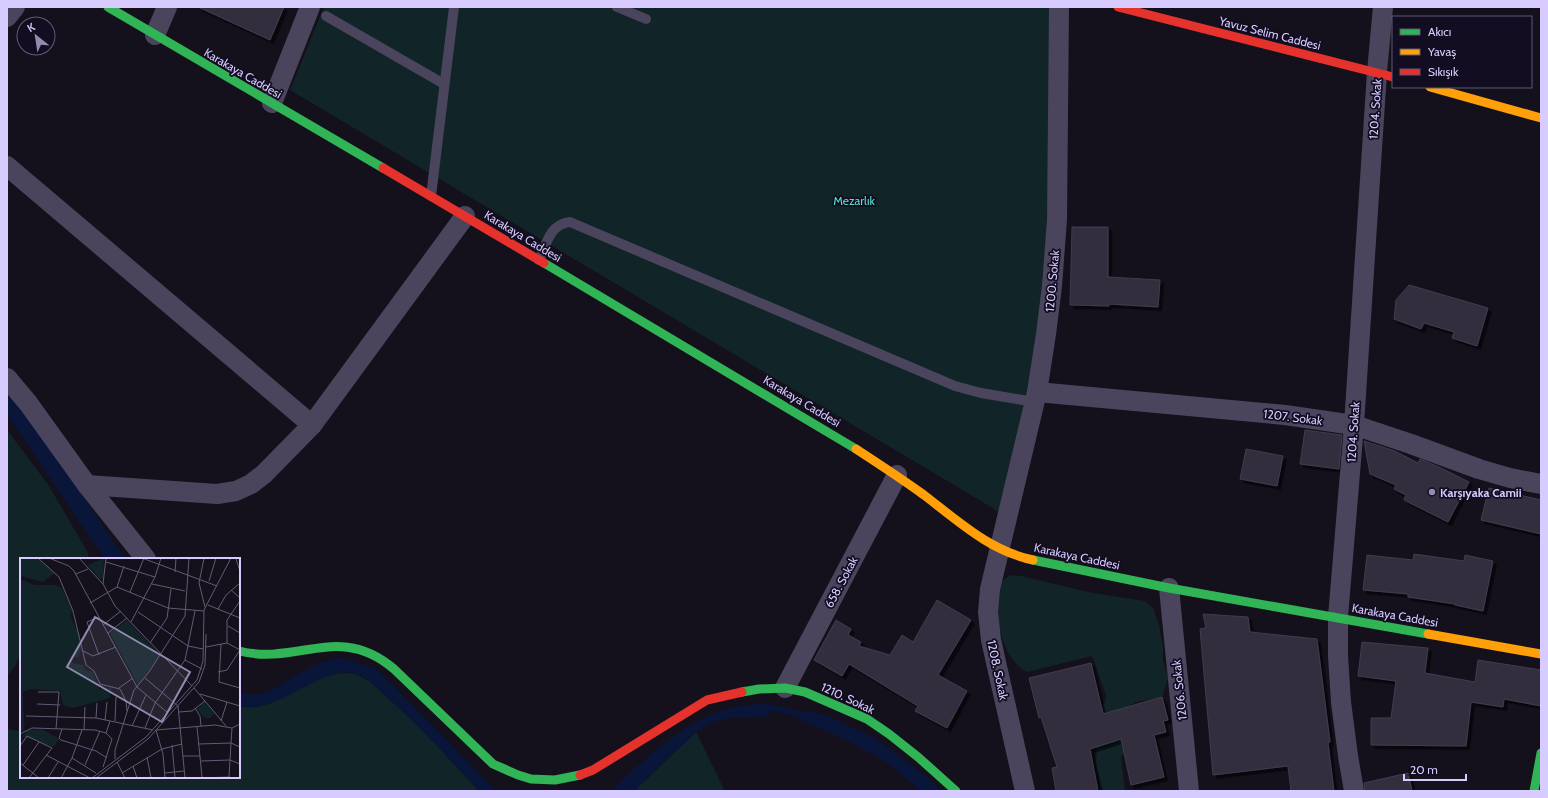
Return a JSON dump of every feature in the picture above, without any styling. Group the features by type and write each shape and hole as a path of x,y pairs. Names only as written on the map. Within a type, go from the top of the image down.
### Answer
{"street":[{"path":"7,17 15,7"},
{"name":"Karakaya Caddesi","path":"108,7 838,436 897,475 980,538 999,549 1020,557 1169,588 1541,654"},
{"path":"155,35 167,7"},
{"name":"1200. Sokak","path":"999,549 1036,397 1052,286 1056,219 1059,7"},
{"name":"Yavuz Selim Caddesi","path":"1118,7 1385,75"},
{"name":"1204. Sokak","path":"1354,791 1341,702 1338,656 1338,617 1385,75 1383,7"},
{"path":"272,103 318,11"},
{"path":"1434,88 1541,118"},
{"path":"7,166 312,424"},
{"path":"87,485 217,494 236,491 251,484 264,474 312,424 465,216"},
{"path":"7,378 28,403 87,485 145,558"},
{"name":"1207. Sokak","path":"1036,397 1285,415 1354,426 1411,444 1479,469 1510,478 1541,484"},
{"name":"658. Sokak","path":"785,688 897,475"},
{"name":"1208. Sokak","path":"999,549 990,589 988,612 991,640 1025,791"},
{"name":"1206. Sokak","path":"1169,588 1189,791"},
{"name":"1210. Sokak","path":"240,651 260,656 289,654 331,646 343,646 377,656 395,670 493,764 506,771 534,780 549,781 564,779 579,776 593,770 707,700 759,689 785,688 805,692 821,698 867,719 918,757 956,791"},
{"path":"1534,791 1541,753"}],"lane":[{"path":"431,196 454,7"},
{"path":"617,7 646,19"},
{"path":"318,11 444,84"},
{"path":"539,260 556,227 562,222 570,222 955,386 981,393 1036,397"}],"green space":[{"name":"Mezarlık","path":"324,7 1052,7 1044,294 1037,345 1001,513 290,90"},
{"path":"7,430 49,486 88,553 88,558 20,558 20,654 18,660 7,676"},
{"path":"1011,575 1093,593 1145,601 1153,608 1159,625 1163,647 1163,661 1168,678 1162,697 1137,702 1127,707 1117,727 1124,753 1121,757 1125,791 1103,791 1096,764 1097,747 1093,723 1097,711 1105,703 1106,695 1092,656 1027,672 1014,661 1004,645 997,617 999,584"},
{"path":"344,673 356,674 369,681 416,723 479,791 7,791 7,729 20,731 20,778 240,778 240,706 262,706 285,697 318,679 329,675"},
{"path":"696,732 725,791 634,791"}],"water":[{"path":"7,386 29,413 114,543 126,558 104,558 7,414"},
{"path":"342,658 374,668 387,679 496,791 479,791 435,743 400,709 369,681 356,674 343,673 330,676 265,705 256,707 240,706 240,693 254,695 269,691 313,666 330,659"},
{"path":"771,703 768,717 728,718 715,722 696,732 634,791 611,791 661,746 690,726 720,711"},
{"path":"807,709 839,721 874,737 925,775 941,791 921,791 892,767 874,755 846,740 798,719"}],"building":[{"path":"198,7 284,7 270,40"},
{"path":"1072,227 1108,227 1108,277 1160,280 1158,307 1109,304 1109,306 1070,305"},
{"path":"1409,285 1488,308 1477,346 1452,338 1454,332 1424,323 1421,329 1394,319 1396,300"},
{"path":"1305,430 1342,435 1339,469 1300,464"},
{"name":"Karşıyaka Camii","path":"1364,441 1395,451 1418,463 1420,459 1469,482 1448,522 1404,500 1406,495 1394,489 1396,485 1370,474"},
{"path":"1246,449 1283,456 1277,486 1240,479"},
{"path":"1489,488 1541,500 1541,534 1481,520"},
{"path":"1414,554 1464,561 1465,555 1493,561 1483,611 1455,604 1408,597 1408,594 1363,590 1367,555 1413,560"},
{"path":"937,600 971,620 938,675 967,691 947,728 915,711 918,706 849,664 842,676 814,660 836,620 851,629 848,635 861,642 859,646 890,655 902,635 913,642"},
{"path":"1203,614 1248,617 1250,632 1317,639 1330,742 1328,743 1334,791 1291,791 1288,766 1213,775 1200,629 1206,628"},
{"path":"1362,642 1428,648 1425,673 1475,682 1478,660 1541,670 1541,706 1504,699 1503,707 1471,702 1466,746 1371,745 1371,718 1391,718 1396,681 1358,676"},
{"path":"1091,663 1103,714 1162,697 1168,720 1163,721 1166,732 1154,735 1164,777 1131,785 1121,739 1090,749 1098,791 1056,791 1052,768 1057,767 1041,717 1039,718 1029,678"},
{"path":"1408,773 1412,791 1365,791 1364,783"}],"waterway":[{"path":"762,706 808,717"}],"traffic: fast":[{"path":"108,7 383,168"},
{"path":"544,263 856,449"},
{"path":"1033,560 1169,588 1428,634"},
{"path":"240,651 260,654 280,654 318,648 355,648 374,655 394,669 493,764 531,779 555,780 580,775"},
{"path":"742,692 759,689 785,688 805,692 867,719 918,757 956,791"},
{"path":"1534,791 1541,753"}],"traffic: slow":[{"path":"1434,88 1541,118"},
{"path":"856,449 916,489 975,534 1003,550 1017,556 1033,560"},
{"path":"1428,634 1541,654"}],"traffic: jam":[{"path":"1118,7 1392,77"},
{"path":"383,168 544,263"},
{"path":"580,775 593,770 707,700 742,692"}],"place":[{"name":"Karşıyaka Camii","path":"1432,492"}]}
